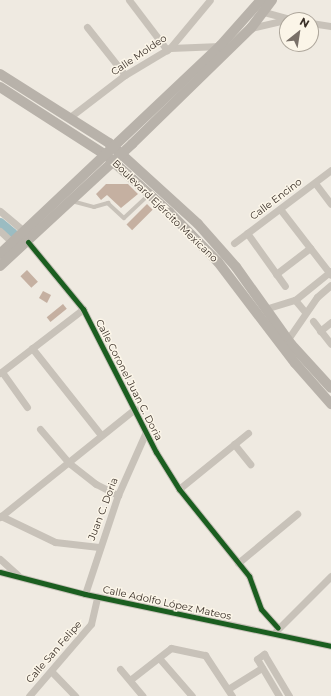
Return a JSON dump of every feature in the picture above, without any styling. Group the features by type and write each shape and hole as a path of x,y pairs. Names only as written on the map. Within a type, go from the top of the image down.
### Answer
{"main road":[{"path":"119,150 220,46 261,0"},
{"path":"0,266 26,237 251,28 272,0"},
{"name":"Boulevard Ejército Mexicano","path":"0,74 70,117 119,150 198,224 236,267 288,339 331,388"},
{"name":"Boulevard Ejército Mexicano","path":"0,87 110,158 150,195 218,262 295,363 331,404"},
{"path":"0,254 13,243 26,237 71,201 110,158"}],"street":[{"path":"129,0 169,49 220,46"},
{"name":"Calle Moldeo","path":"70,117 125,75 169,49 210,0"},
{"path":"264,12 279,17"},
{"path":"251,28 279,22"},
{"path":"319,24 331,26"},
{"path":"87,27 125,75"},
{"name":"Calle Encino","path":"234,243 331,170"},
{"path":"315,183 331,204"},
{"path":"265,309 295,300 330,273 280,209"},
{"name":"Calle Coronel Juan C. Doria","path":"0,210 26,237 83,309 135,409 145,434 179,489 249,576 261,609 278,628"},
{"path":"0,231 13,243"},
{"path":"247,233 285,286"},
{"path":"276,274 310,248"},
{"path":"288,339 305,312 317,297 331,285"},
{"path":"310,288 317,297"},
{"path":"295,300 305,312"},
{"path":"27,406 1,373 83,309"},
{"path":"313,321 331,344"},
{"path":"320,331 331,322"},
{"path":"32,348 101,435"},
{"path":"99,547 55,542 0,516 69,463 101,435 135,409"},
{"path":"40,429 69,463 96,484 118,495"},
{"name":"Juan C. Doria","path":"85,594 99,547 118,495 145,434"},
{"path":"179,489 248,434"},
{"path":"234,444 250,464"},
{"path":"238,563 297,514"},
{"path":"0,559 18,575"},
{"name":"Calle Adolfo López Mateos","path":"0,572 18,575 97,597 331,646"},
{"path":"274,634 278,628 331,576"},
{"name":"Calle San Felipe","path":"29,696 91,624 97,597"},
{"path":"130,680 171,648 205,655 232,696"},
{"path":"279,696 257,659 264,654 289,696"},
{"path":"159,658 192,696"},
{"path":"228,689 262,668"},
{"path":"120,669 143,696"},
{"path":"51,670 75,696"}],"lane":[{"path":"71,201 94,207 108,202 124,218 145,196 150,195"}],"building":[{"path":"106,184 128,184 138,194 121,208 107,195 101,200 96,194"},
{"path":"147,204 153,210 132,230 126,225"},
{"path":"27,270 38,282 31,288 20,276"},
{"path":"43,291 51,295 47,303 39,298"},
{"path":"63,304 67,309 50,322 47,317"}],"waterway":[{"path":"0,224 12,234"}],"cycle path":[{"path":"28,242 83,309 156,452 179,489 249,576 261,609 278,628"},
{"path":"0,572 85,594 331,646"}]}
